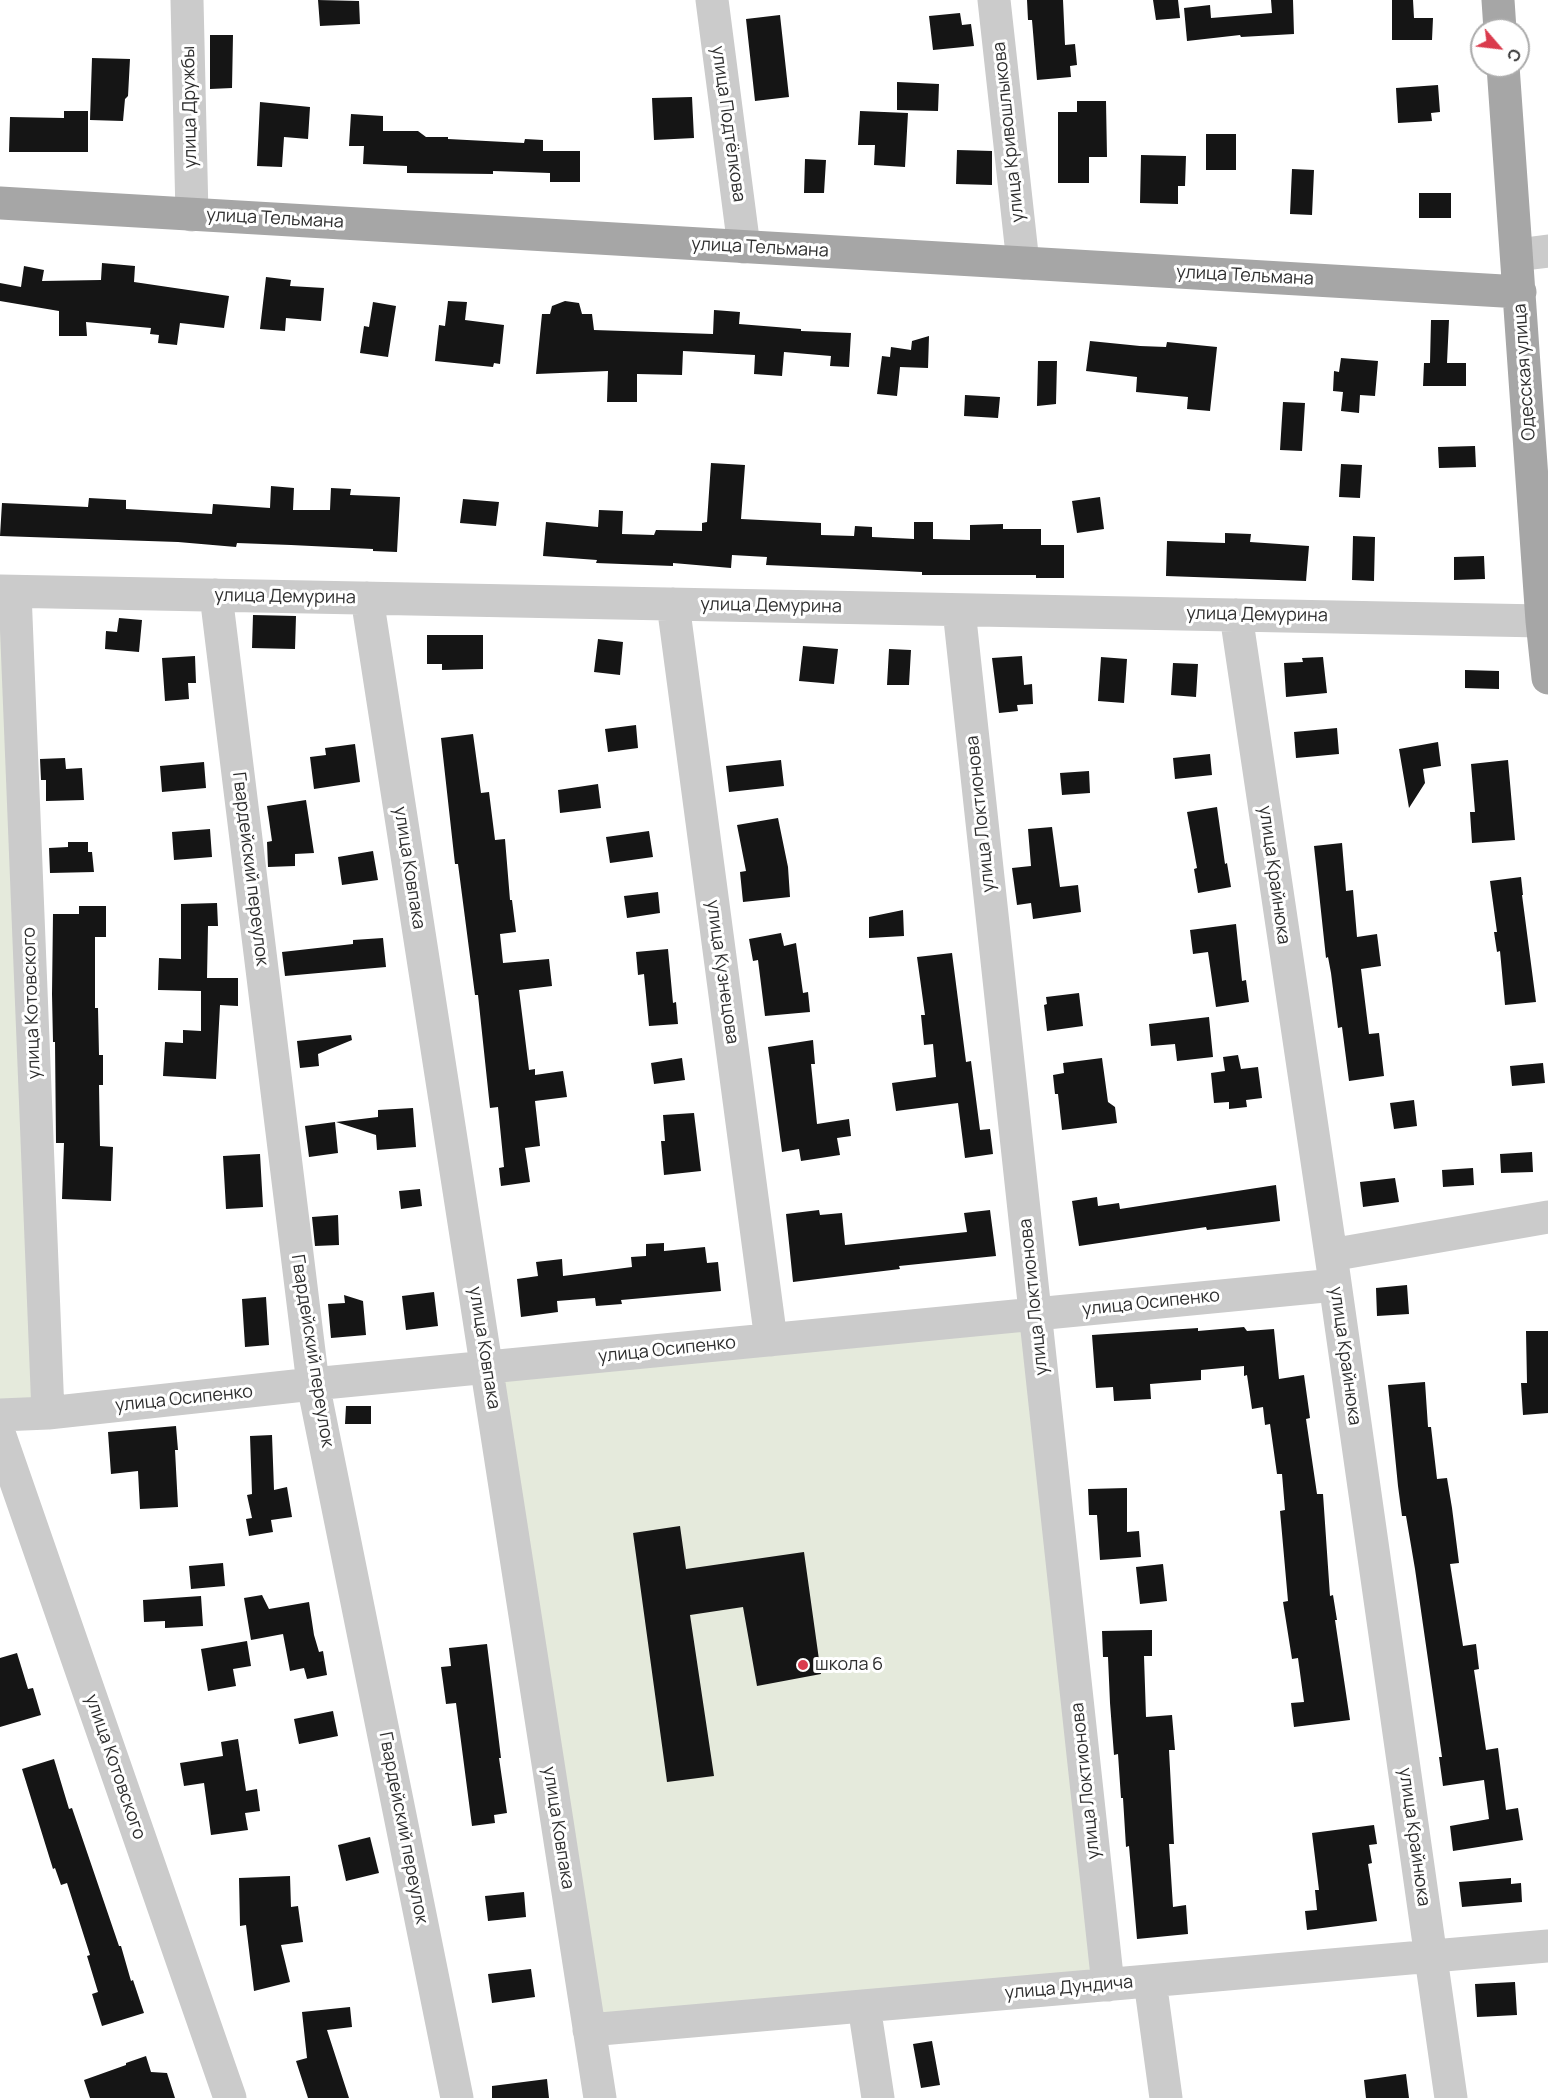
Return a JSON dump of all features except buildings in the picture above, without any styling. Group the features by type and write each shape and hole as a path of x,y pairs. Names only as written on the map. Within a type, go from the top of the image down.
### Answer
{"main road":[{"path":"1498,0 1499,18"},
{"name":"Одесская улица","path":"1505,78 1532,253 1520,292 1542,621 1548,678"},
{"name":"улица Тельмана","path":"0,203 1520,292"}],"street":[{"name":"улица Дружбы","path":"187,0 192,214"},
{"name":"улица Подтёлкова","path":"712,0 744,247"},
{"name":"улица Кривошлыкова","path":"994,0 1023,263"},
{"name":"улица Демурина","path":"8,592 1542,621"},
{"name":"улица Котовского","path":"8,592 48,1413"},
{"name":"Гвардейский переулок","path":"216,596 313,1384 457,2098"},
{"name":"улица Ковпака","path":"367,598 600,2098"},
{"name":"улица Кузнецова","path":"673,604 771,1340"},
{"name":"улица Локтионова","path":"959,610 1108,1985"},
{"name":"улица Крайнюка","path":"1236,615 1333,1270 1451,2098"},
{"name":"улица Осипенко","path":"0,1415 48,1413 313,1384 1035,1314 1333,1270 1548,1217"},
{"name":"улица Котовского","path":"0,1436 230,2098"},
{"name":"улица Дундича","path":"589,2030 1548,1946"},
{"path":"1150,1981 1166,2098"},
{"path":"864,2006 878,2098"}],"shaded area":[{"path":"0,591 48,1413 0,1415"},
{"name":"школа 6","path":"1035,1315 1108,1985 589,2030 487,1368"}],"place":[{"name":"школа 6","path":"803,1665"}]}
